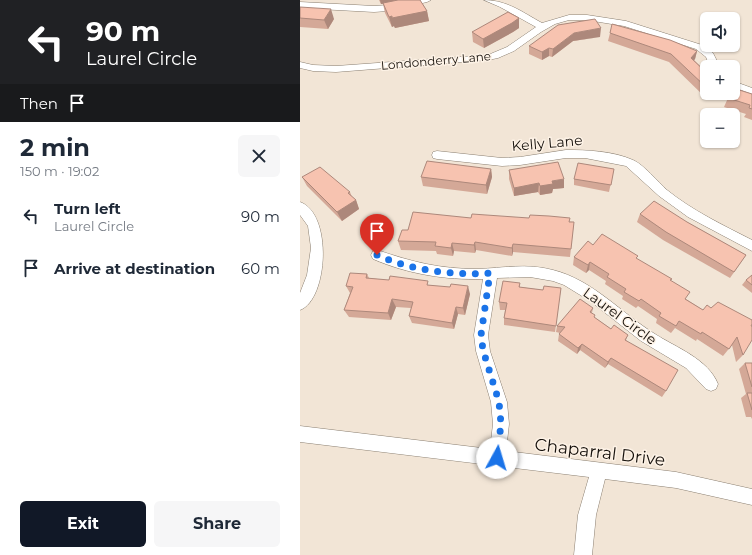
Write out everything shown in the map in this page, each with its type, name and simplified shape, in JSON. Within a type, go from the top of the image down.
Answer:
[{"type":"street","points":[[300,5],[374,9],[427,0]]},
{"type":"street","points":[[488,0],[503,6],[542,27]]},
{"type":"street","name":"Londonderry Lane","points":[[300,65],[313,68],[336,69],[480,59],[504,53],[542,27],[557,21],[571,18],[591,17],[607,19],[698,47],[710,54],[713,60]]},
{"type":"street","points":[[740,87],[752,91]]},
{"type":"street","name":"Kelly Lane","points":[[437,155],[502,162],[520,161],[566,154],[585,154],[616,159],[630,164],[678,205],[692,214],[752,246]]},
{"type":"street","points":[[300,207],[312,222],[317,234],[318,247],[312,284],[307,296],[300,304]]},
{"type":"street","name":"Laurel Circle","points":[[377,255],[407,267],[459,273],[490,273],[519,270],[538,272],[560,277],[577,284],[593,294],[621,318],[647,337],[688,361],[711,384]]},
{"type":"street","points":[[490,273],[481,335],[483,350],[499,402],[501,424],[497,458]]},
{"type":"street","name":"Chaparral Drive","points":[[300,434],[676,480],[752,497]]},
{"type":"street","points":[[583,555],[587,515],[599,470]]},
{"type":"building","points":[[398,0],[420,0],[427,11],[392,18],[392,16],[389,17],[383,3]]},
{"type":"building","points":[[300,7],[331,9],[324,20],[300,18]]},
{"type":"building","points":[[508,12],[519,18],[483,39],[472,32]]},
{"type":"building","points":[[595,19],[601,28],[574,33],[553,49],[549,48],[542,52],[529,46],[558,25]]},
{"type":"building","points":[[612,24],[670,40],[697,51],[691,58],[700,66],[700,81],[671,54],[610,33]]},
{"type":"building","points":[[740,90],[752,94],[752,109],[749,108],[750,105],[734,100],[740,100]]},
{"type":"building","points":[[427,161],[491,169],[486,185],[421,177]]},
{"type":"building","points":[[558,162],[564,179],[552,181],[553,184],[540,186],[539,183],[514,188],[509,170]]},
{"type":"building","points":[[578,163],[614,169],[611,185],[574,179]]},
{"type":"building","points":[[320,167],[350,192],[348,193],[356,200],[337,212],[302,177]]},
{"type":"building","points":[[654,201],[687,222],[746,255],[734,272],[666,232],[640,214]]},
{"type":"building","points":[[413,212],[471,218],[472,214],[529,218],[530,215],[570,218],[569,222],[574,222],[571,249],[513,244],[512,248],[475,242],[474,245],[452,243],[451,248],[435,246],[436,242],[398,241],[402,230],[408,230]]},
{"type":"building","points":[[602,234],[638,256],[636,258],[672,279],[670,280],[690,292],[685,299],[703,310],[707,305],[711,308],[718,302],[752,320],[752,340],[743,355],[737,337],[729,349],[702,332],[701,334],[679,321],[676,326],[659,316],[661,313],[641,299],[639,301],[624,292],[626,289],[607,277],[609,274],[590,262],[588,265],[574,257],[588,241],[593,245]]},
{"type":"building","points":[[350,273],[367,274],[366,278],[389,280],[390,276],[428,281],[427,285],[450,287],[451,284],[468,286],[463,308],[456,307],[452,323],[409,316],[413,302],[392,299],[388,313],[344,310],[353,287],[346,286]]},
{"type":"building","points":[[752,275],[752,285],[746,280]]},
{"type":"building","points":[[503,281],[520,283],[519,287],[543,290],[544,286],[561,288],[556,326],[504,318],[507,303],[499,302]]},
{"type":"building","points":[[580,299],[593,308],[590,312],[595,315],[594,317],[611,329],[614,325],[628,335],[625,340],[678,370],[666,391],[611,358],[608,362],[582,344],[578,348],[559,334],[565,327],[557,326]]},
{"type":"building","points":[[745,363],[752,363],[752,387]]},
{"type":"building","points":[[747,393],[752,393],[752,410]]},
{"type":"route","points":[[377,255],[407,267],[459,273],[490,273],[481,335],[483,350],[499,402],[501,424],[497,458]]}]
